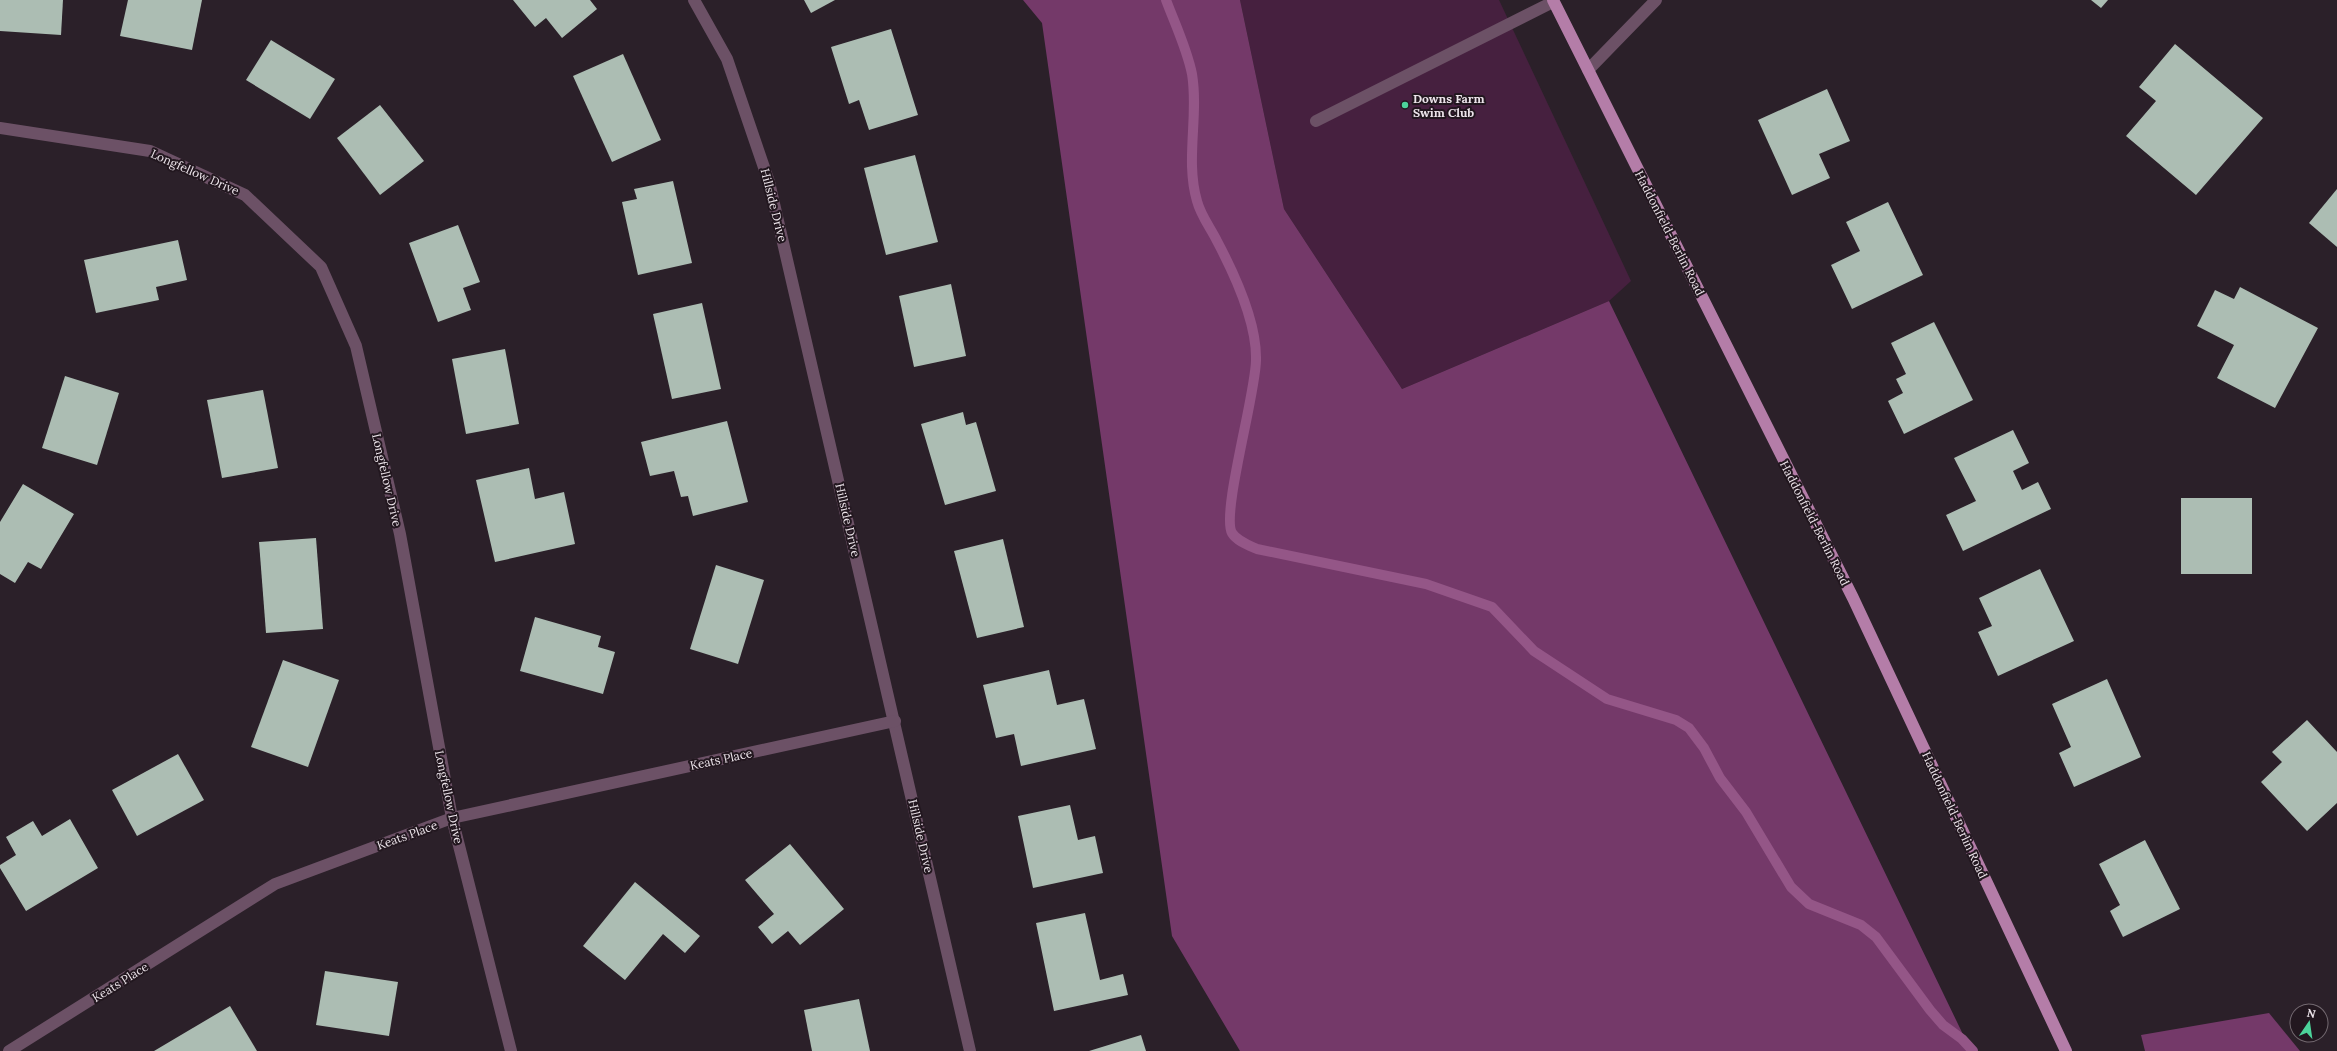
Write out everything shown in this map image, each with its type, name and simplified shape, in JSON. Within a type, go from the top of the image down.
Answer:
[{"type":"main road","name":"Haddonfield-Berlin Road","points":[[1553,1],[1849,591],[2066,1051]]},
{"type":"street","name":"Hillside Drive","points":[[694,0],[727,59],[769,182],[895,721],[970,1051]]},
{"type":"street","points":[[1588,70],[1656,0]]},
{"type":"street","points":[[1316,121],[1553,1]]},
{"type":"street","name":"Longfellow Drive","points":[[0,128],[150,151],[246,195],[321,267],[356,346],[400,534],[452,818],[512,1051]]},
{"type":"street","name":"Keats Place","points":[[9,1051],[275,884],[452,818],[895,721]]},
{"type":"shaded area","points":[[1023,0],[1240,0],[1284,209],[1402,389],[1609,301],[1971,1051],[1240,1051],[1172,936],[1042,23]]},
{"type":"shaded area","name":"Downs Farm Swim Club","points":[[1240,0],[1499,0],[1631,281],[1609,301],[1402,389],[1284,209]]},
{"type":"shaded area","points":[[2269,1013],[2289,1038],[2289,1043],[2293,1043],[2300,1051],[2145,1051],[2141,1035]]},
{"type":"building","points":[[0,0],[63,0],[61,35],[0,31]]},
{"type":"building","points":[[128,0],[202,0],[192,50],[120,36]]},
{"type":"building","points":[[513,0],[590,0],[597,9],[562,38],[546,18],[535,27]]},
{"type":"building","points":[[804,0],[835,0],[811,13]]},
{"type":"building","points":[[2091,0],[2108,0],[2101,8]]},
{"type":"building","points":[[891,29],[918,115],[869,130],[859,100],[849,104],[831,47]]},
{"type":"building","points":[[271,40],[335,79],[310,119],[246,80]]},
{"type":"building","points":[[2175,44],[2263,118],[2196,195],[2126,136],[2156,101],[2139,87]]},
{"type":"building","points":[[623,54],[661,140],[612,162],[573,76]]},
{"type":"building","points":[[1827,89],[1850,141],[1819,154],[1830,178],[1792,195],[1758,120]]},
{"type":"building","points":[[380,105],[424,161],[380,195],[337,138]]},
{"type":"building","points":[[915,155],[938,242],[886,255],[864,168]]},
{"type":"building","points":[[673,181],[692,263],[638,275],[622,202],[637,199],[634,189]]},
{"type":"building","points":[[2337,189],[2337,247],[2309,223]]},
{"type":"building","points":[[1888,202],[1923,275],[1852,309],[1831,265],[1860,251],[1846,222]]},
{"type":"building","points":[[458,225],[480,282],[463,288],[471,310],[438,322],[409,243]]},
{"type":"building","points":[[178,240],[187,280],[156,287],[159,300],[96,313],[84,260]]},
{"type":"building","points":[[951,284],[966,356],[914,367],[899,296]]},
{"type":"building","points":[[2240,287],[2318,328],[2275,408],[2217,378],[2234,345],[2197,326],[2215,290],[2234,299]]},
{"type":"building","points":[[702,303],[721,389],[672,399],[653,314]]},
{"type":"building","points":[[1934,322],[1973,400],[1904,434],[1888,401],[1903,393],[1896,379],[1906,374],[1891,343]]},
{"type":"building","points":[[505,349],[519,424],[466,434],[452,359]]},
{"type":"building","points":[[65,376],[119,393],[97,465],[42,448]]},
{"type":"building","points":[[263,390],[278,468],[222,478],[207,400]]},
{"type":"building","points":[[963,412],[966,425],[976,422],[996,491],[945,505],[921,424]]},
{"type":"building","points":[[727,421],[748,502],[693,516],[688,496],[681,497],[674,471],[650,476],[641,442]]},
{"type":"building","points":[[2013,430],[2029,463],[2013,471],[2022,490],[2038,482],[2051,509],[1963,551],[1946,515],[1976,501],[1954,458]]},
{"type":"building","points":[[529,468],[535,499],[564,492],[575,544],[495,562],[476,480]]},
{"type":"building","points":[[23,484],[74,514],[41,569],[28,562],[15,583],[0,574],[0,522]]},
{"type":"building","points":[[2181,498],[2252,498],[2252,574],[2181,574]]},
{"type":"building","points":[[316,538],[323,629],[266,633],[259,542]]},
{"type":"building","points":[[1003,539],[1024,627],[977,638],[954,551]]},
{"type":"building","points":[[716,565],[764,580],[738,664],[690,649]]},
{"type":"building","points":[[2040,569],[2074,641],[1998,676],[1978,632],[1992,626],[1979,598]]},
{"type":"building","points":[[535,617],[601,636],[598,647],[615,652],[603,694],[520,671]]},
{"type":"building","points":[[283,660],[339,680],[308,767],[251,747]]},
{"type":"building","points":[[1049,670],[1057,705],[1084,699],[1096,749],[1021,766],[1014,734],[996,738],[983,685]]},
{"type":"building","points":[[2107,679],[2141,757],[2074,787],[2059,753],[2071,747],[2052,704]]},
{"type":"building","points":[[2307,720],[2337,752],[2337,803],[2307,831],[2261,782],[2282,762],[2272,752]]},
{"type":"building","points":[[178,754],[204,800],[137,836],[112,790]]},
{"type":"building","points":[[1070,805],[1078,840],[1095,836],[1103,873],[1033,888],[1018,816]]},
{"type":"building","points":[[70,819],[98,868],[26,911],[0,868],[0,865],[16,855],[6,837],[33,821],[42,836]]},
{"type":"building","points":[[2145,840],[2180,909],[2123,937],[2110,911],[2120,905],[2099,864]]},
{"type":"building","points":[[790,844],[844,909],[800,945],[788,931],[772,944],[758,927],[774,914],[745,880]]},
{"type":"building","points":[[635,882],[700,936],[685,953],[663,934],[625,980],[583,946]]},
{"type":"building","points":[[1085,913],[1100,980],[1123,974],[1128,995],[1054,1011],[1036,923]]},
{"type":"building","points":[[325,971],[398,982],[389,1036],[316,1025]]},
{"type":"building","points":[[859,999],[870,1051],[812,1051],[804,1010]]},
{"type":"building","points":[[230,1006],[257,1051],[154,1051]]},
{"type":"building","points":[[1141,1035],[1146,1051],[1089,1051]]},
{"type":"waterway","points":[[1166,0],[1184,46],[1192,74],[1194,90],[1192,170],[1197,201],[1203,217],[1224,254],[1238,284],[1249,315],[1255,345],[1255,376],[1231,503],[1230,521],[1234,536],[1257,549],[1426,584],[1492,607],[1534,651],[1607,699],[1676,720],[1689,728],[1704,748],[1720,778],[1746,812],[1791,887],[1809,904],[1861,925],[1876,937],[1930,1010],[1943,1025],[1962,1039],[1973,1051]]},
{"type":"place","name":"Downs Farm Swim Club","points":[[1405,105]]}]
